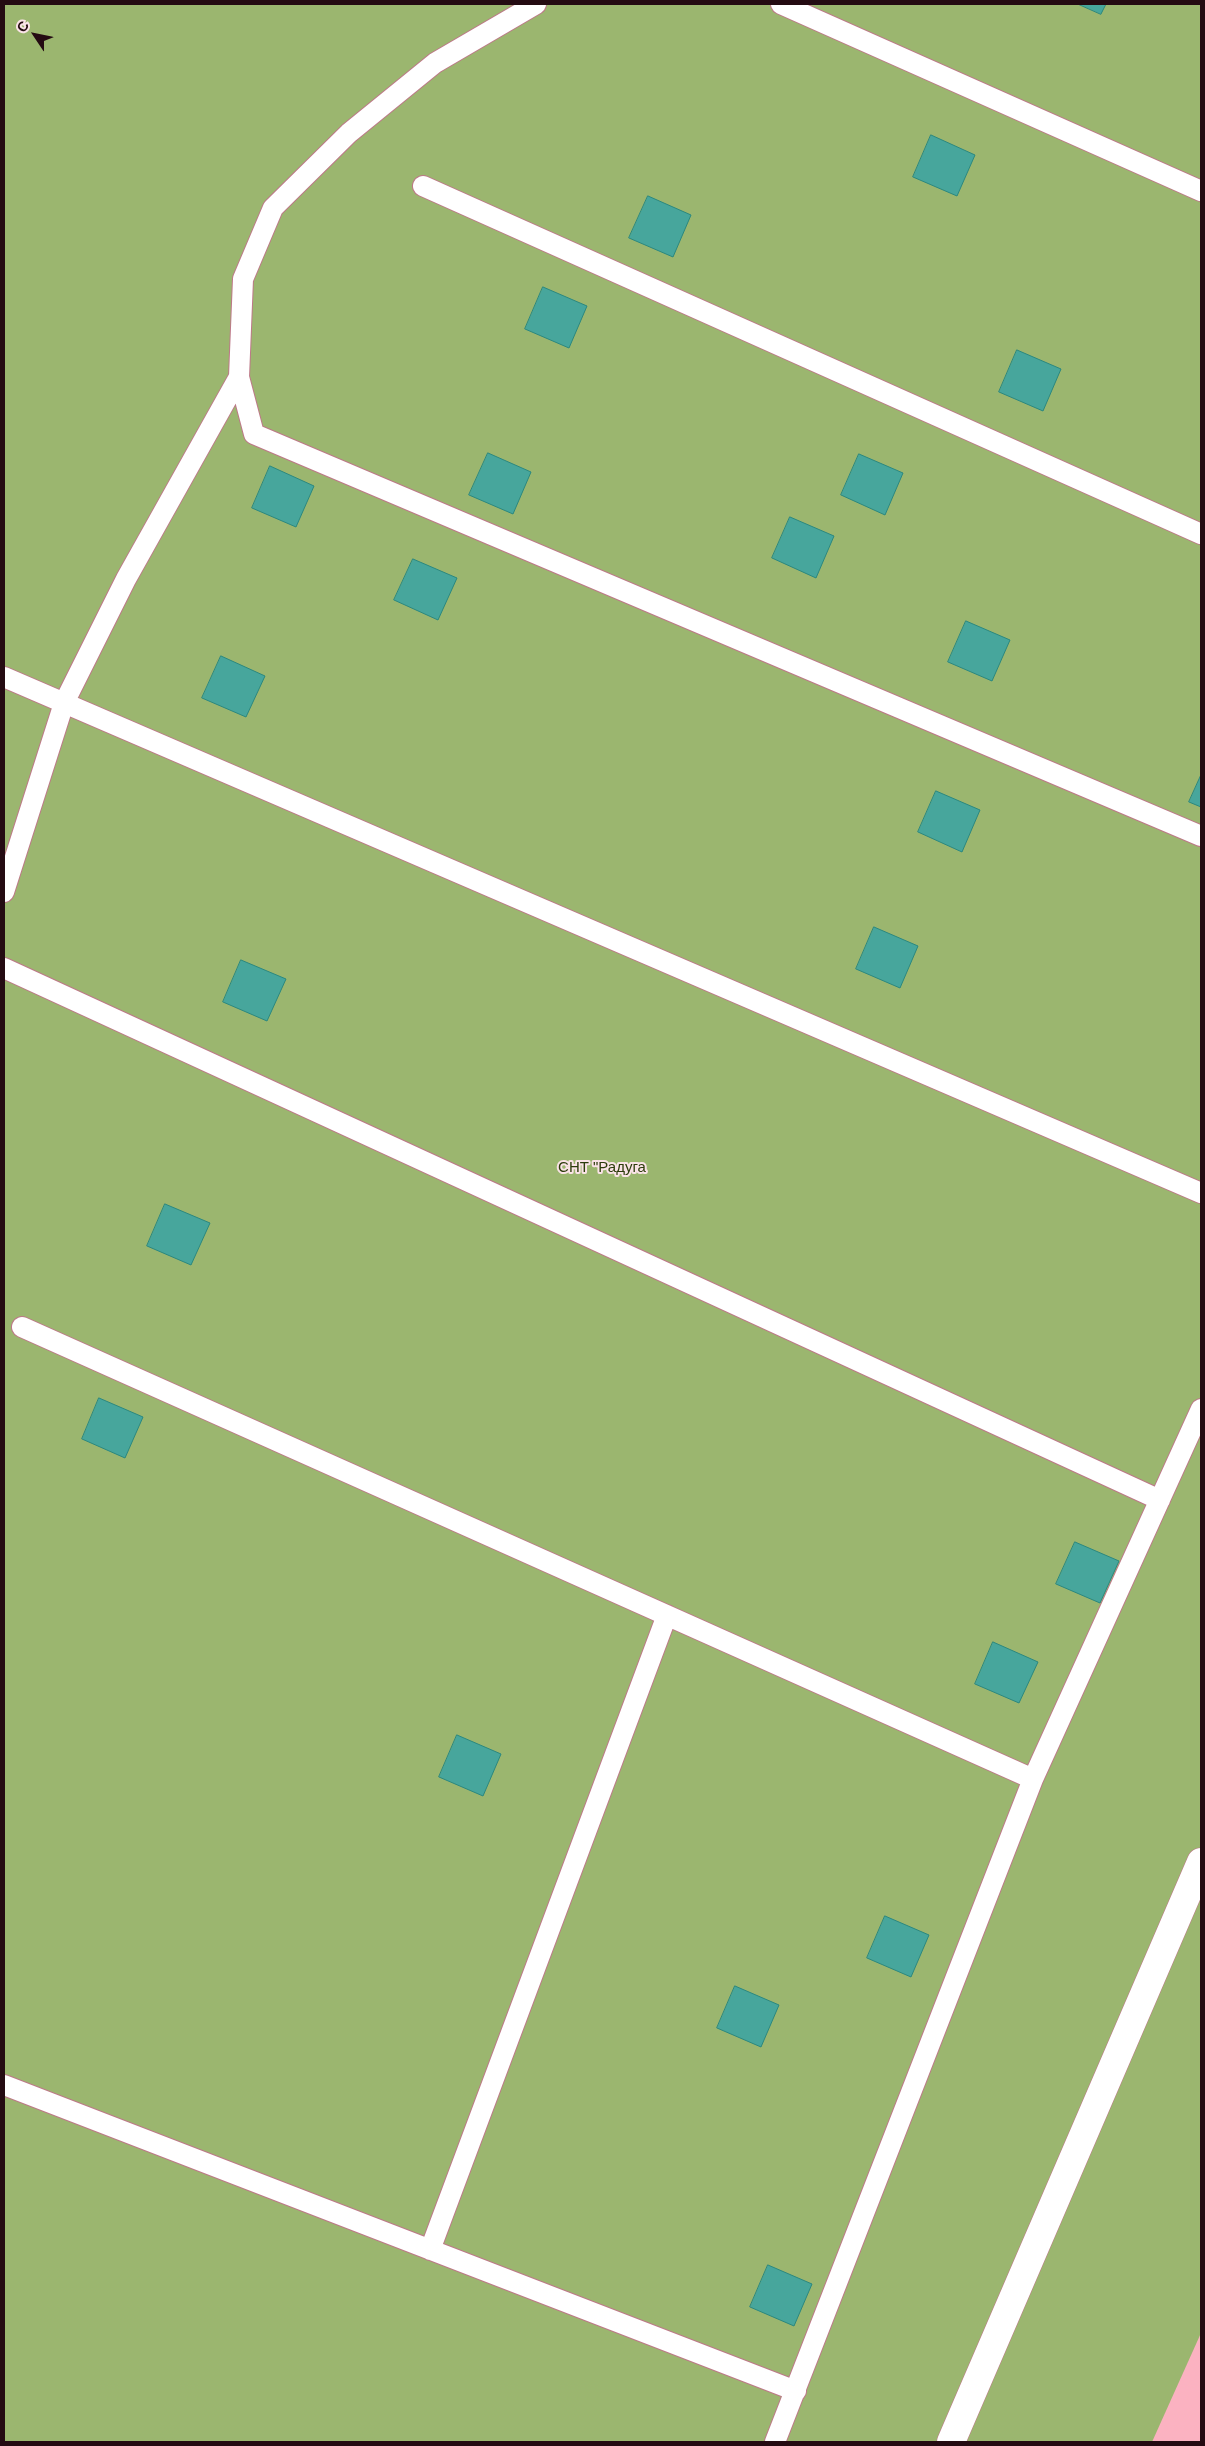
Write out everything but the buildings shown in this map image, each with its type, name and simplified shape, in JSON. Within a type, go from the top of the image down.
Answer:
[{"type":"street","points":[[951,2442],[1201,1862]]},
{"type":"lane","points":[[536,4],[435,63],[349,133],[273,208],[242,279],[239,377],[254,434],[1201,836]]},
{"type":"lane","points":[[781,4],[1201,191]]},
{"type":"lane","points":[[423,186],[1201,534]]},
{"type":"lane","points":[[4,892],[64,703],[126,579],[239,377]]},
{"type":"lane","points":[[4,678],[1201,1193]]},
{"type":"lane","points":[[4,968],[1160,1500]]},
{"type":"lane","points":[[22,1326],[1033,1779]]},
{"type":"lane","points":[[775,2442],[1033,1779],[1201,1409]]},
{"type":"lane","points":[[430,2250],[667,1615]]},
{"type":"lane","points":[[4,2085],[796,2391]]},
{"type":"green space","name":"СНТ \"Радуга","points":[[4,4],[1201,4],[1201,2333],[1152,2442],[4,2442]]}]
